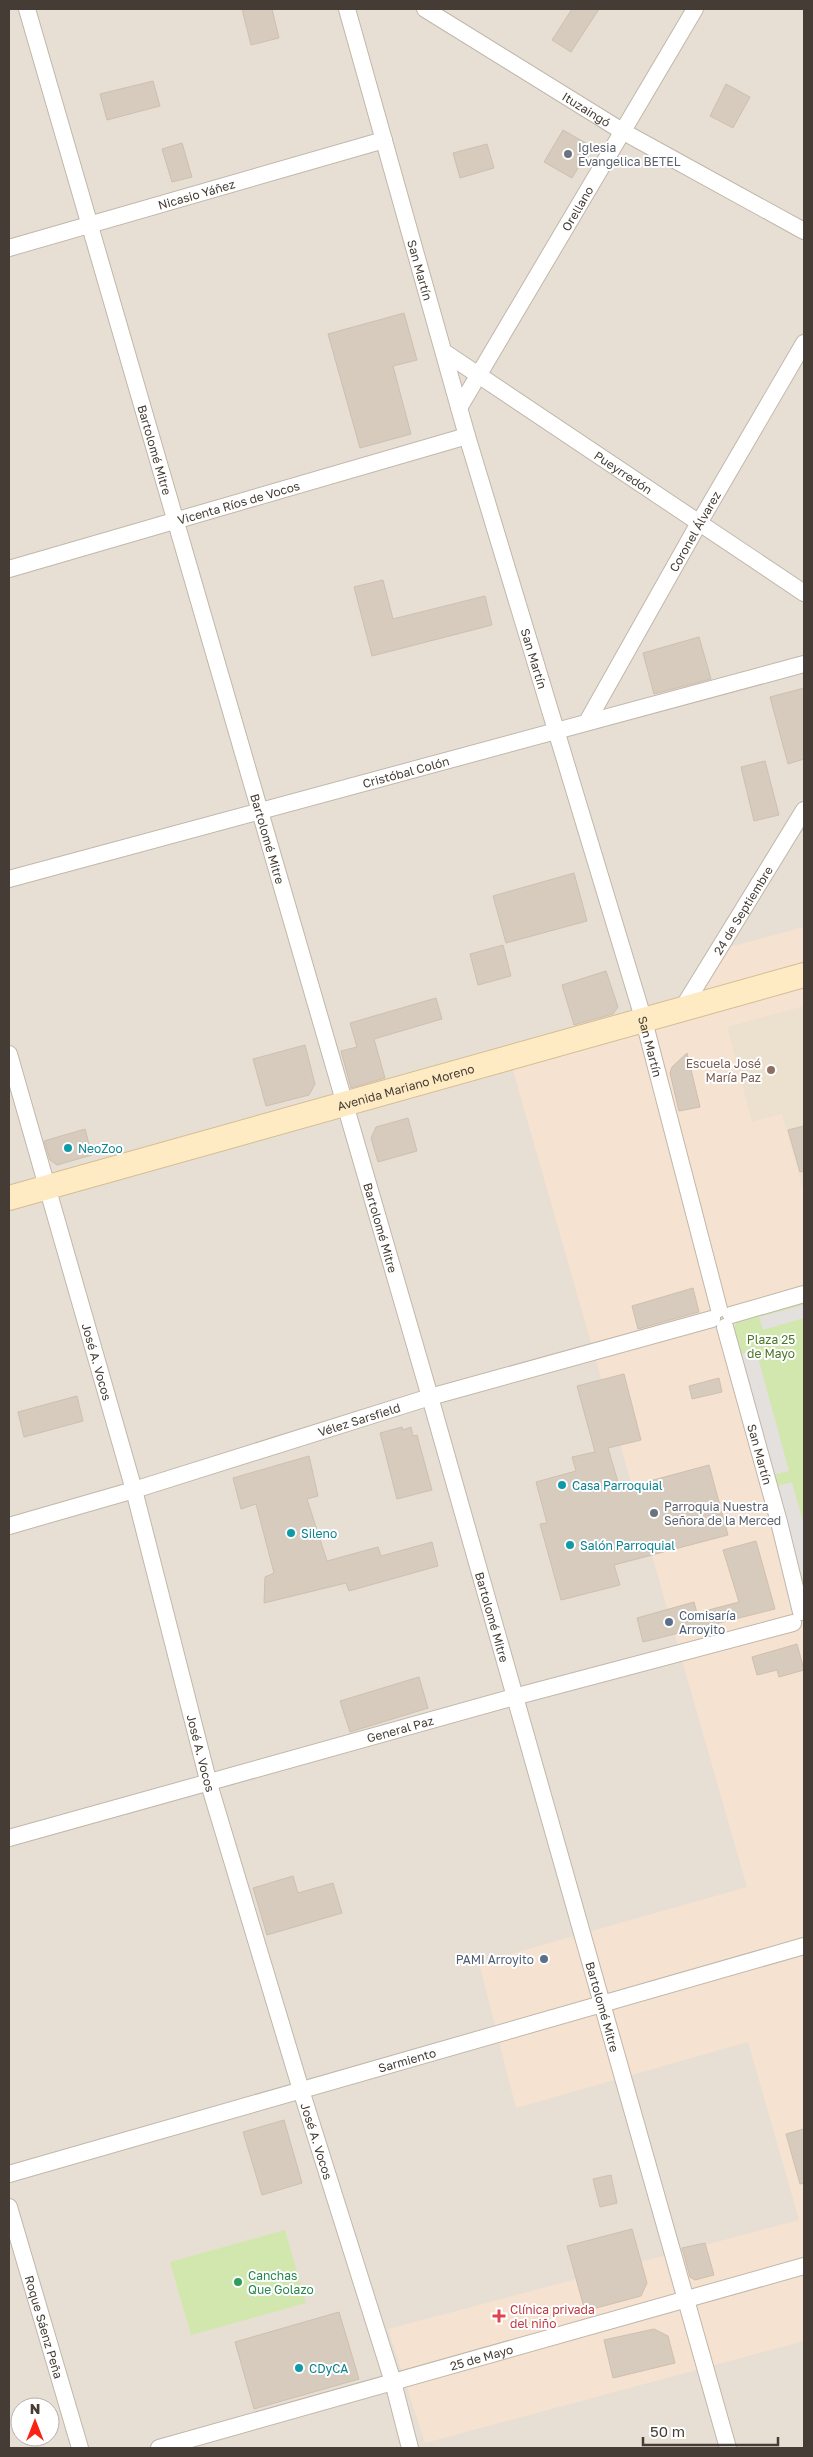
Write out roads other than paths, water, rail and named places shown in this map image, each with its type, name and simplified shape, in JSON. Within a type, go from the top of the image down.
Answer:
[{"type":"main road","name":"Avenida Mariano Moreno","points":[[9,1198],[345,1106],[804,975]]},
{"type":"street","name":"Bartolomé Mitre","points":[[27,9],[430,1397],[514,1697],[688,2299],[728,2448]]},
{"type":"street","name":"San Martín","points":[[347,9],[467,436],[644,1021],[722,1318],[779,1522],[801,1620]]},
{"type":"street","name":"Ituzaingó","points":[[425,9],[622,132],[804,231]]},
{"type":"street","name":"Orellano","points":[[459,408],[695,9]]},
{"type":"street","name":"Nicasio Yáñez","points":[[9,248],[384,140]]},
{"type":"street","name":"Coronel Álvarez","points":[[587,722],[699,523],[804,343]]},
{"type":"street","name":"Pueyrredón","points":[[444,352],[804,593]]},
{"type":"street","name":"Vicenta Ríos de Vocos","points":[[9,569],[175,519],[467,436]]},
{"type":"street","name":"Cristóbal Colón","points":[[9,879],[804,664]]},
{"type":"street","name":"24 de Septiembre","points":[[682,1009],[804,810]]},
{"type":"street","name":"José A. Vocos","points":[[9,1054],[49,1188],[134,1490],[209,1784],[301,2090],[393,2382],[410,2448]]},
{"type":"street","name":"Vélez Sarsfield","points":[[9,1526],[134,1490],[430,1397],[804,1294]]},
{"type":"street","name":"General Paz","points":[[9,1838],[209,1784],[514,1697],[801,1620]]},
{"type":"street","name":"Sarmiento","points":[[9,2174],[804,1946]]},
{"type":"street","name":"Roque Sáenz Peña","points":[[9,2207],[80,2448]]},
{"type":"street","name":"25 de Mayo","points":[[159,2448],[804,2266]]},
{"type":"place","name":"Iglesia Evangelica BETEL","points":[[568,154]]},
{"type":"place","name":"Escuela José María Paz","points":[[771,1070]]},
{"type":"place","name":"NeoZoo","points":[[68,1148]]},
{"type":"place","name":"Casa Parroquial","points":[[562,1485]]},
{"type":"place","name":"Parroquia Nuestra Señora de la Merced","points":[[654,1513]]},
{"type":"place","name":"Sileno","points":[[291,1533]]},
{"type":"place","name":"Salón Parroquial","points":[[570,1545]]},
{"type":"place","name":"Comisaría Arroyito","points":[[669,1622]]},
{"type":"place","name":"PAMI Arroyito","points":[[544,1959]]},
{"type":"place","name":"Canchas Que Golazo","points":[[238,2282]]},
{"type":"place","name":"Clínica privada del niño","points":[[499,2316]]},
{"type":"place","name":"CDyCA","points":[[299,2368]]},
{"type":"park label","name":"Plaza 25 de Mayo","points":[[771,1346]]}]
